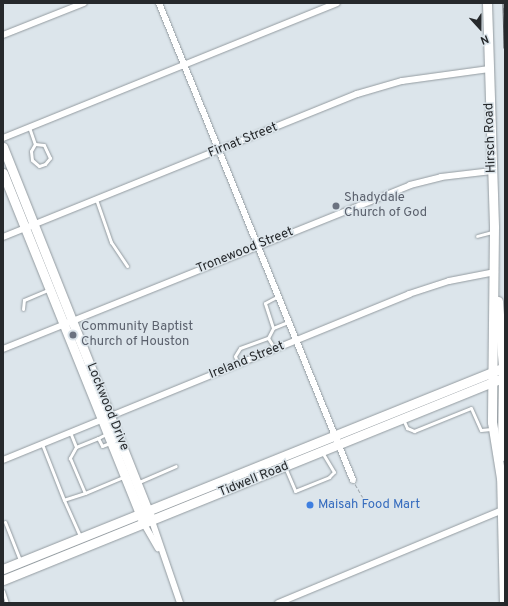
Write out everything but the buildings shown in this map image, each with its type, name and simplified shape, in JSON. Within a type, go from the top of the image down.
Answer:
[{"type":"main road","name":"Hirsch Road","points":[[487,3],[495,272],[492,372],[493,428],[501,478]]},
{"type":"main road","name":"Lockwood Drive","points":[[3,147],[50,289],[101,420],[102,436],[110,443],[139,515],[148,522]]},
{"type":"main road","name":"Lockwood Drive","points":[[3,174],[30,226],[73,320],[112,416],[148,511],[148,522]]},
{"type":"main road","name":"Hirsch Road","points":[[495,272],[504,367],[501,478],[504,603]]},
{"type":"main road","name":"Tidwell Road","points":[[3,569],[504,367]]},
{"type":"main road","name":"Tidwell Road","points":[[3,580],[504,378]]},
{"type":"main road","points":[[399,410],[403,419]]},
{"type":"main road","points":[[239,475],[242,484]]},
{"type":"main road","points":[[42,552],[46,563]]},
{"type":"street","points":[[3,35],[84,3]]},
{"type":"street","points":[[159,3],[353,480]]},
{"type":"street","points":[[3,138],[336,3]]},
{"type":"street","name":"Firnat Street","points":[[3,237],[364,92],[431,75],[489,69]]},
{"type":"street","name":"Tronewood Street","points":[[3,349],[410,185],[441,177],[492,171]]},
{"type":"street","name":"Ireland Street","points":[[3,460],[416,292],[449,281],[495,272]]},
{"type":"street","points":[[278,603],[502,510]]},
{"type":"street","name":"Lockwood Drive","points":[[148,522],[180,603]]},
{"type":"lane","points":[[29,127],[35,144],[31,152],[32,160],[39,166],[45,164],[50,158],[44,145],[35,144]]},
{"type":"lane","points":[[96,199],[111,242],[127,266]]},
{"type":"lane","points":[[476,236],[494,232]]},
{"type":"lane","points":[[23,310],[24,300],[50,289]]},
{"type":"lane","points":[[273,328],[265,303],[278,296]]},
{"type":"lane","points":[[238,365],[236,351],[268,338],[273,328],[288,322]]},
{"type":"lane","points":[[268,338],[275,349]]},
{"type":"lane","points":[[403,419],[409,430],[414,431],[471,408],[481,430],[493,428]]},
{"type":"lane","points":[[70,432],[76,447]]},
{"type":"lane","points":[[84,492],[70,458],[76,447],[102,436]]},
{"type":"lane","points":[[42,444],[80,538]]},
{"type":"lane","points":[[285,467],[295,491],[329,477],[334,472],[322,452]]},
{"type":"lane","points":[[137,483],[176,466]]},
{"type":"lane","points":[[64,500],[123,477]]},
{"type":"lane","points":[[5,522],[20,562]]},
{"type":"lane","points":[[3,590],[7,603]]},
{"type":"path","points":[[353,480],[363,498]]},
{"type":"railway","points":[[504,3],[505,48]]},
{"type":"place","name":"Shadydale Church of God","points":[[336,206]]},
{"type":"place","name":"Community Baptist Church of Houston","points":[[73,335]]},
{"type":"place","name":"Maisah Food Mart","points":[[310,505]]}]
